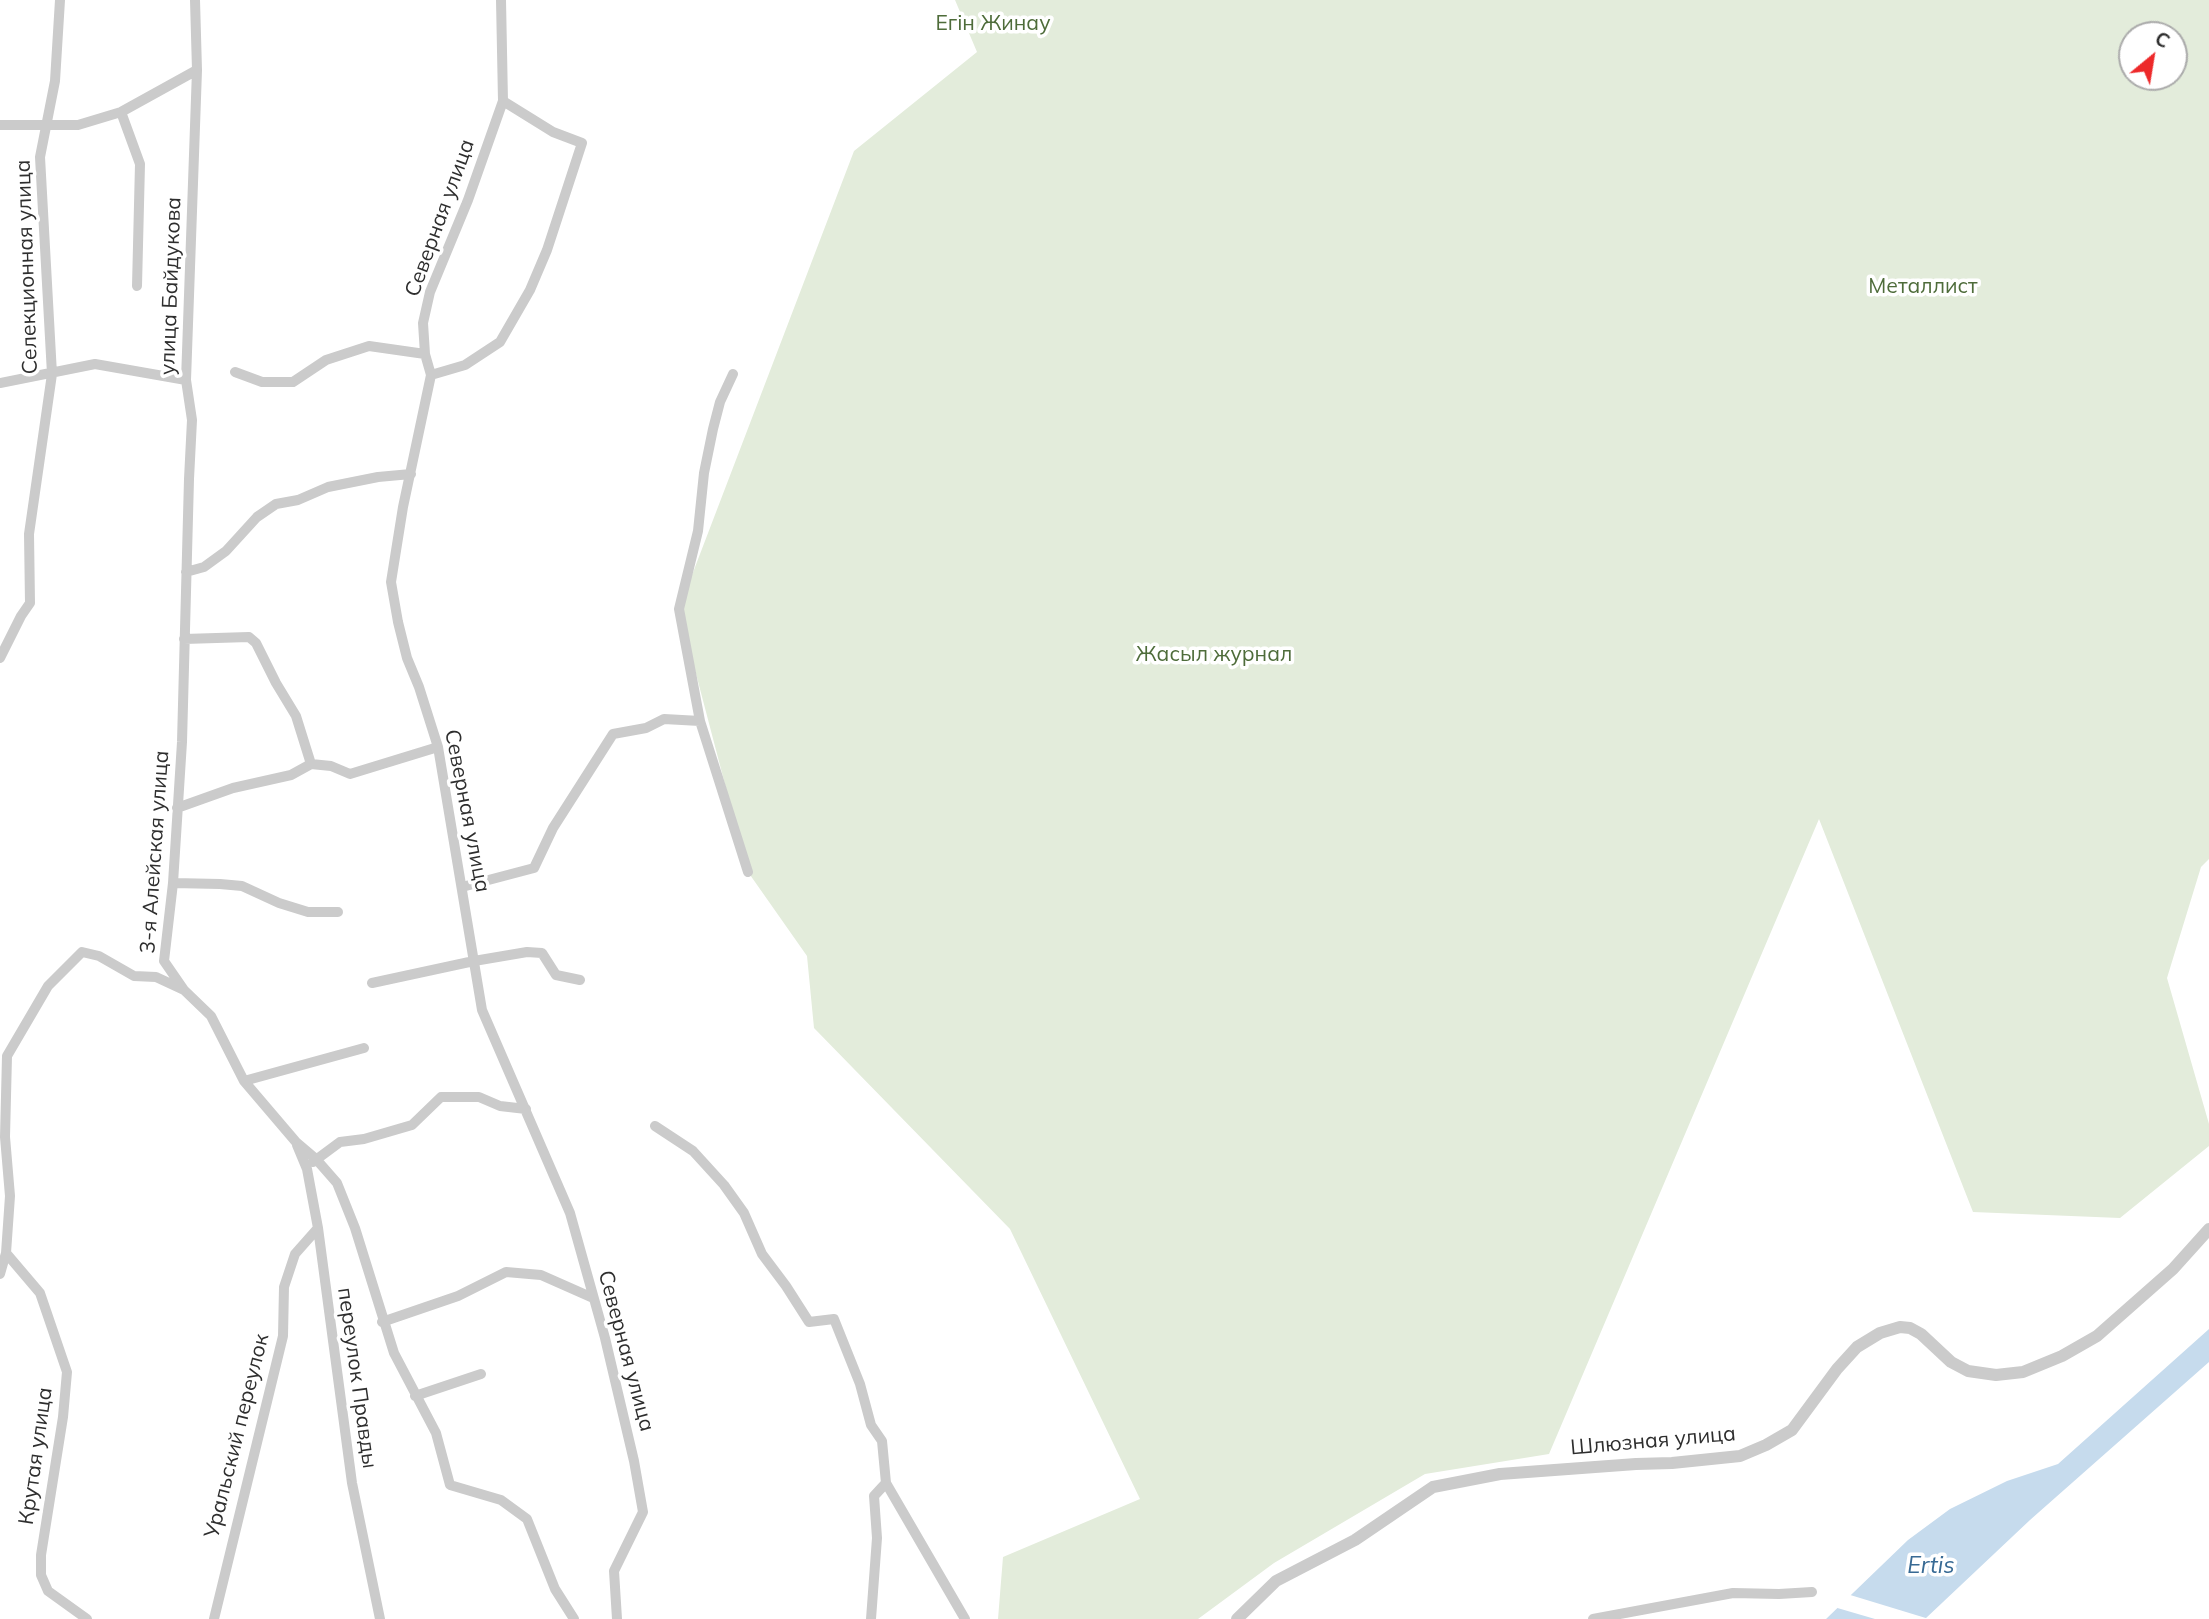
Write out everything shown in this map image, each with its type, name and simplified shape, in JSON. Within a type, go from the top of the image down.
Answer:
[{"type":"street","name":"Селекционная улица","points":[[0,658],[21,615],[30,603],[29,534],[52,374],[40,157],[55,81],[60,0]]},
{"type":"street","name":"улица Байдукова","points":[[184,639],[192,420],[186,380],[197,70],[195,0]]},
{"type":"street","name":"Северная улица","points":[[501,0],[503,101],[468,200],[430,292],[423,323],[425,354],[431,376],[402,507],[391,582],[407,658],[438,747],[482,1010],[570,1213],[635,1461],[643,1512],[614,1571],[617,1619]]},
{"type":"street","points":[[0,125],[78,125],[121,112],[197,70]]},
{"type":"street","points":[[431,376],[465,365],[500,342],[530,290],[547,250],[582,143],[553,132],[503,101]]},
{"type":"street","points":[[121,112],[140,164],[137,286]]},
{"type":"street","points":[[235,372],[262,382],[293,382],[326,360],[369,346],[425,354]]},
{"type":"street","points":[[0,383],[95,364],[186,380]]},
{"type":"street","points":[[733,374],[720,402],[713,429],[704,473],[698,531],[679,609],[700,721],[748,872]]},
{"type":"street","points":[[186,572],[204,567],[226,551],[257,517],[276,504],[298,500],[328,487],[378,477],[411,474]]},
{"type":"street","points":[[184,639],[249,637],[256,643],[296,716],[311,764]]},
{"type":"street","name":"3-я Алейская улица","points":[[184,639],[182,742],[173,883],[164,961],[184,990]]},
{"type":"street","points":[[462,887],[534,868],[552,828],[613,734],[646,728],[664,719],[700,721]]},
{"type":"street","points":[[177,808],[233,788],[291,775],[311,764],[331,766],[350,774],[438,747]]},
{"type":"street","points":[[173,883],[242,887],[308,912],[338,912]]},
{"type":"street","name":"3-я Алейская улица","points":[[4,1055],[48,986],[82,952],[99,956],[134,976],[156,977],[184,990]]},
{"type":"street","points":[[372,983],[527,952],[542,953],[556,975],[580,980]]},
{"type":"street","points":[[184,990],[211,1016],[244,1081],[296,1142],[316,1159],[337,1183],[355,1228],[382,1322],[394,1353],[436,1433],[450,1485],[500,1500],[527,1519],[555,1588],[574,1619]]},
{"type":"street","points":[[244,1081],[364,1048]]},
{"type":"street","points":[[0,1275],[6,1253],[10,1196],[2,1135],[4,1055]]},
{"type":"street","points":[[307,1169],[340,1142],[363,1139],[412,1125],[441,1097],[480,1097],[500,1106],[526,1109]]},
{"type":"street","points":[[655,1126],[693,1151],[724,1185],[744,1213],[762,1254],[809,1322],[834,1319],[860,1384],[871,1425],[882,1441],[886,1483],[965,1619]]},
{"type":"street","name":"переулок Правды","points":[[296,1142],[307,1169],[318,1228],[352,1483],[380,1619]]},
{"type":"street","name":"Уральский переулок","points":[[214,1619],[283,1336],[284,1287],[295,1254],[318,1228]]},
{"type":"street","name":"Шлюзная улица","points":[[1237,1619],[1276,1581],[1355,1540],[1433,1487],[1500,1474],[1740,1456],[1766,1446],[1792,1430],[1837,1369],[1857,1347],[1900,1327],[1910,1328],[1921,1334],[1951,1362],[1968,1371],[1996,1375],[2023,1372],[2062,1356],[2097,1336],[2173,1269],[2209,1229]]},
{"type":"street","name":"Крутая улица","points":[[6,1253],[40,1293],[67,1372],[63,1417],[41,1555],[41,1575],[48,1591],[87,1619]]},
{"type":"street","points":[[382,1322],[458,1296],[506,1272],[541,1275],[593,1298]]},
{"type":"street","points":[[415,1396],[481,1374]]},
{"type":"street","points":[[871,1619],[877,1538],[874,1496],[886,1483]]},
{"type":"street","points":[[1593,1619],[1733,1593],[1812,1592]]},
{"type":"green space","name":"Жасыл журнал","points":[[955,0],[2209,0],[2209,859],[2201,867],[2167,978],[2209,1124],[2209,1146],[2120,1218],[1973,1212],[1819,819],[1549,1454],[1425,1474],[1274,1563],[1198,1619],[998,1619],[1003,1557],[1140,1499],[1010,1229],[814,1028],[807,956],[748,872],[679,609],[854,151],[977,52]]},
{"type":"water","name":"Ertis","points":[[2209,1329],[2209,1362],[2030,1520],[1925,1619],[1826,1619],[1908,1540],[1950,1509],[2007,1481],[2058,1464]]},
{"type":"pier","points":[[1847,1594],[1929,1619],[1875,1619],[1834,1607]]},
{"type":"park label","name":"Егін Жинау","points":[[993,24]]},
{"type":"park label","name":"Металлист","points":[[1923,287]]}]
